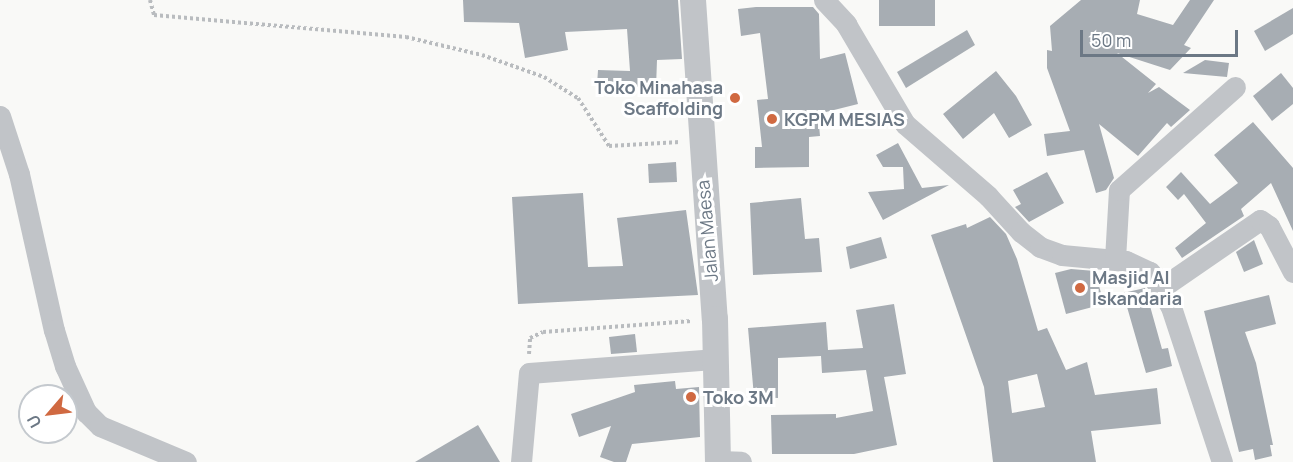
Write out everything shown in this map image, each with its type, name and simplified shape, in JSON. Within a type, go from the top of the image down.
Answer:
[{"type":"street","name":"Jalan Maesa","points":[[693,0],[700,141],[715,319],[718,462]]},
{"type":"street","points":[[836,2],[905,124],[988,196],[1021,232],[1040,247],[1062,255],[1115,259],[1150,273],[1161,288],[1178,326],[1222,462]]},
{"type":"street","points":[[1115,259],[1118,196],[1122,186],[1235,87]]},
{"type":"street","points":[[0,116],[19,174],[54,330],[65,366],[86,412],[100,426],[186,462]]},
{"type":"street","points":[[1161,288],[1254,220],[1269,226],[1291,262]]},
{"type":"street","points":[[520,462],[529,373],[716,359]]},
{"type":"street","points":[[718,462],[741,462]]},
{"type":"path","points":[[150,0],[154,15],[406,37],[482,55],[544,77],[578,98],[609,146],[700,141]]},
{"type":"path","points":[[529,373],[530,338],[533,334],[715,319]]},
{"type":"building","points":[[463,0],[678,0],[682,59],[657,60],[656,88],[597,85],[598,70],[630,71],[627,29],[565,32],[568,50],[525,58],[519,23],[464,22]]},
{"type":"building","points":[[879,0],[935,0],[935,26],[879,26]]},
{"type":"building","points":[[1081,0],[1140,0],[1137,14],[1173,25],[1190,0],[1214,0],[1184,45],[1191,48],[1170,70],[1117,53],[1156,84],[1148,93],[1159,87],[1190,110],[1171,127],[1167,123],[1138,156],[1099,124],[1114,178],[1106,190],[1096,193],[1084,150],[1047,156],[1044,134],[1070,131],[1047,68],[1047,50],[1052,51],[1050,26]]},
{"type":"building","points":[[813,7],[819,14],[820,59],[845,53],[858,104],[818,114],[820,136],[809,137],[809,167],[755,168],[755,147],[762,147],[757,100],[768,99],[760,33],[741,36],[738,9]]},
{"type":"building","points":[[1293,8],[1293,34],[1265,51],[1254,31]]},
{"type":"building","points":[[967,30],[975,45],[906,88],[897,72]]},
{"type":"building","points":[[1205,60],[1229,63],[1227,77],[1183,73]]},
{"type":"building","points":[[996,71],[1016,96],[1032,125],[1009,138],[994,113],[963,139],[943,114]]},
{"type":"building","points":[[1281,73],[1293,88],[1293,104],[1272,121],[1253,96]]},
{"type":"building","points":[[1253,122],[1293,168],[1293,231],[1271,183],[1241,209],[1244,216],[1182,258],[1175,248],[1206,223],[1184,194],[1178,200],[1166,187],[1181,172],[1210,204],[1238,183],[1214,155]]},
{"type":"building","points":[[898,143],[922,188],[949,185],[883,220],[868,192],[904,189],[903,167],[883,167],[876,155]]},
{"type":"building","points":[[676,162],[677,182],[649,183],[648,164]]},
{"type":"building","points":[[1047,172],[1064,203],[1029,222],[1015,207],[1021,204],[1013,190]]},
{"type":"building","points":[[583,193],[588,267],[623,266],[617,218],[686,210],[698,295],[518,304],[512,197]]},
{"type":"building","points":[[801,198],[805,239],[819,238],[822,272],[753,275],[750,203]]},
{"type":"building","points":[[990,217],[1006,234],[1017,259],[1038,331],[1047,328],[1066,370],[1087,362],[1095,395],[1157,388],[1161,424],[1091,431],[1096,462],[993,462],[984,387],[931,235],[966,224],[967,228]],"holes":[[[1037,374],[1045,407],[1012,413],[1008,381]]]},
{"type":"building","points":[[881,237],[887,258],[850,269],[846,247]]},
{"type":"building","points":[[1254,240],[1263,264],[1244,272],[1236,252]]},
{"type":"building","name":"Masjid Al Iskandaria","points":[[1071,269],[1095,271],[1104,304],[1066,314],[1055,273]]},
{"type":"building","points":[[1145,288],[1162,349],[1168,348],[1172,366],[1146,373],[1123,293]]},
{"type":"building","points":[[1269,295],[1276,324],[1245,332],[1256,363],[1273,445],[1270,445],[1272,456],[1255,460],[1253,449],[1239,452],[1204,311]]},
{"type":"building","points":[[894,304],[906,374],[884,377],[897,445],[854,454],[772,454],[771,415],[836,414],[836,418],[873,411],[866,370],[822,373],[821,356],[778,358],[778,398],[754,397],[748,328],[826,322],[828,350],[863,348],[856,310]]},
{"type":"building","points":[[635,334],[637,352],[611,354],[609,337]]},
{"type":"building","points":[[675,381],[676,389],[699,387],[700,437],[632,444],[626,462],[614,462],[600,457],[611,426],[579,437],[571,414],[635,392],[634,385]]},
{"type":"building","points":[[478,425],[500,462],[415,462]]},
{"type":"place","name":"Toko Minahasa Scaffolding","points":[[735,98]]},
{"type":"place","name":"KGPM MESIAS","points":[[772,119]]},
{"type":"place","name":"Masjid Al Iskandaria","points":[[1080,288]]},
{"type":"place","name":"Toko 3M","points":[[691,397]]}]
